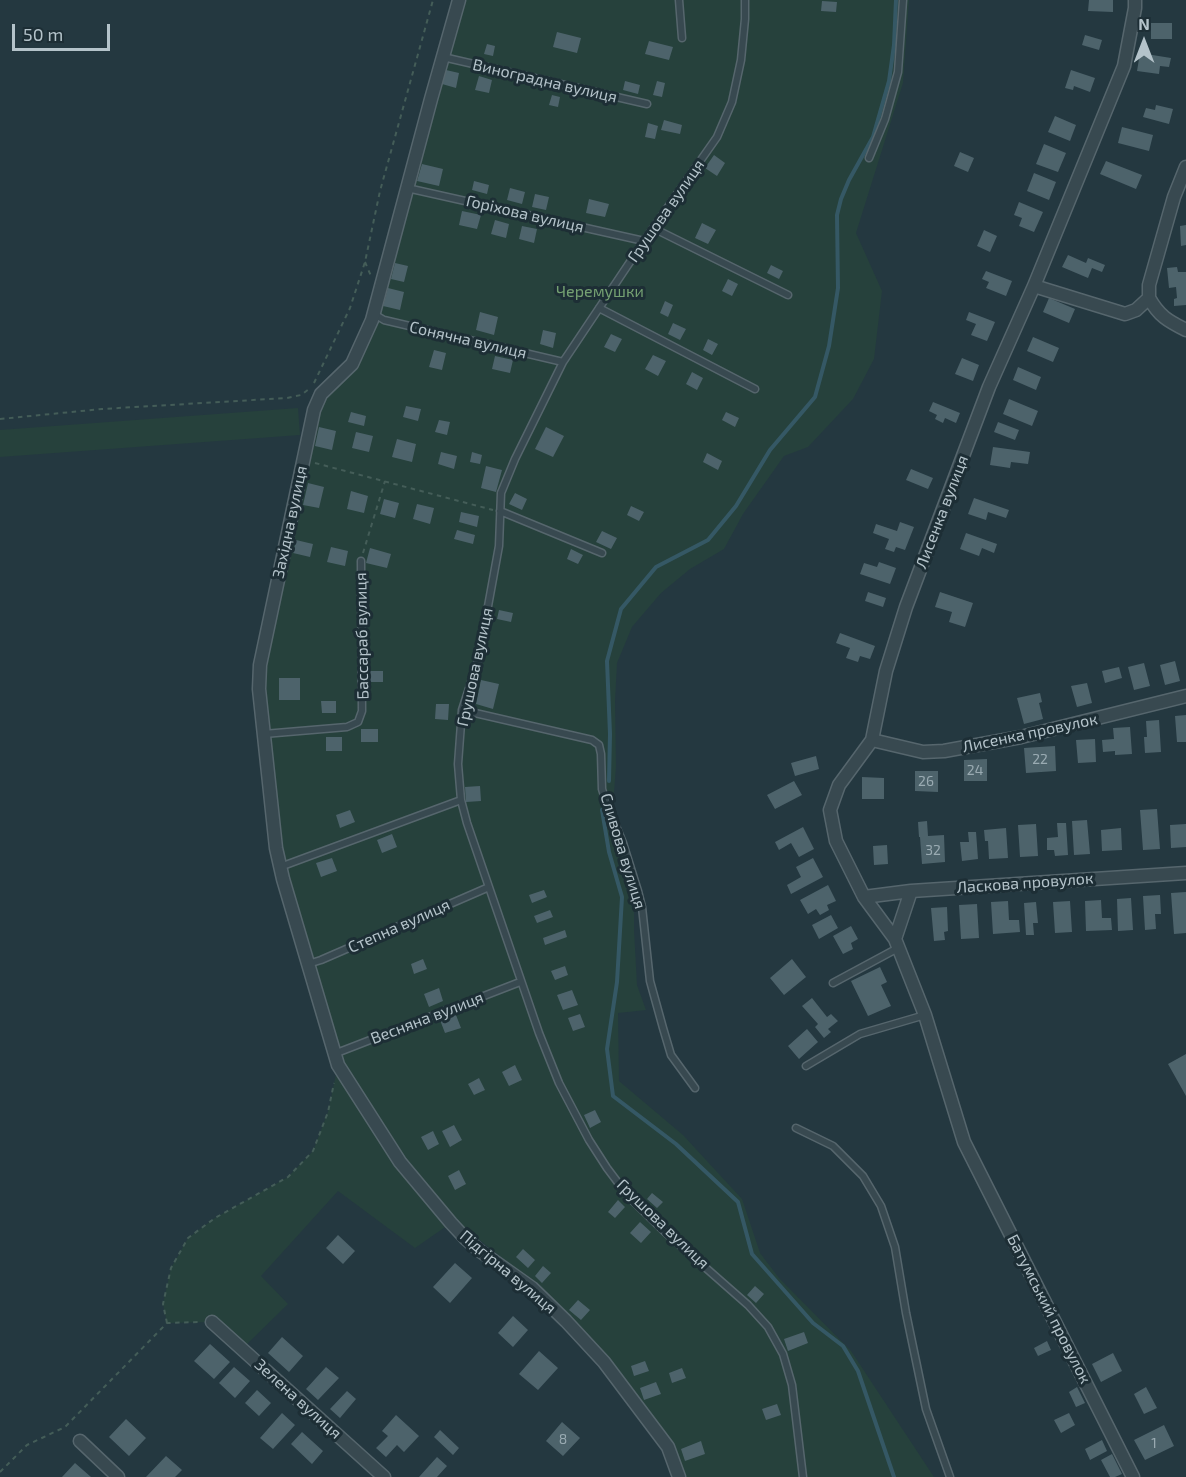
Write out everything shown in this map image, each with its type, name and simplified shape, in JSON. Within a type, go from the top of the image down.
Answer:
[{"type":"street","name":"Західна вулиця","points":[[336,1059],[276,848],[259,689],[260,665],[314,410],[321,394],[352,364],[374,314],[459,0]]},
{"type":"street","name":"Лисенка вулиця","points":[[925,1015],[897,944],[864,897],[836,842],[830,810],[839,785],[872,740],[886,671],[906,607],[989,387],[1034,286],[1124,66],[1135,0]]},
{"type":"street","points":[[1186,167],[1171,208],[1149,285],[1149,298],[1156,310],[1168,322],[1186,330]]},
{"type":"street","points":[[1034,286],[1125,314],[1136,310],[1149,298]]},
{"type":"street","name":"Лисенка провулок","points":[[872,740],[923,752],[944,751],[1021,737],[1186,696]]},
{"type":"street","name":"Ласкова провулок","points":[[864,897],[911,891],[1186,873]]},
{"type":"street","points":[[897,944],[911,891]]},
{"type":"street","name":"Батумський провулок","points":[[925,1015],[964,1142],[1133,1477]]},
{"type":"street","name":"Підгірна вулиця","points":[[336,1059],[400,1162],[465,1238],[532,1288],[604,1362],[668,1447],[679,1477]]},
{"type":"street","name":"Зелена вулиця","points":[[212,1322],[384,1477]]},
{"type":"street","points":[[80,1441],[118,1477]]},
{"type":"lane","points":[[679,0],[682,38]]},
{"type":"lane","name":"Грушова вулиця","points":[[745,0],[741,60],[732,102],[717,137],[563,362],[515,459],[501,493],[499,546],[478,661],[462,710],[458,764],[461,800],[467,823],[520,982],[559,1083],[589,1140],[607,1168],[636,1203],[665,1232],[748,1305],[768,1327],[783,1354],[792,1385],[803,1477]]},
{"type":"lane","points":[[869,158],[885,119],[898,72],[903,0]]},
{"type":"lane","name":"Виноградна вулиця","points":[[443,57],[647,104]]},
{"type":"lane","name":"Горіхова вулиця","points":[[407,188],[644,242]]},
{"type":"lane","points":[[653,228],[788,295]]},
{"type":"lane","points":[[599,308],[754,389]]},
{"type":"lane","name":"Сонячна вулиця","points":[[374,314],[384,320],[563,362]]},
{"type":"lane","points":[[500,512],[602,553]]},
{"type":"lane","name":"Бассараб вулиця","points":[[264,734],[347,727],[357,722],[362,711],[361,561]]},
{"type":"lane","name":"Сливова вулиця","points":[[462,710],[592,740],[599,745],[602,789],[623,843],[642,907],[650,981],[660,1019],[671,1055],[695,1088]]},
{"type":"lane","points":[[280,867],[461,800]]},
{"type":"lane","name":"Степна вулиця","points":[[308,964],[489,887]]},
{"type":"lane","points":[[833,983],[897,944]]},
{"type":"lane","name":"Весняна вулиця","points":[[336,1059],[520,982]]},
{"type":"lane","points":[[806,1066],[860,1034],[925,1015]]},
{"type":"lane","points":[[796,1128],[833,1146],[862,1176],[881,1206],[895,1247],[926,1409],[950,1477]]},
{"type":"path","points":[[0,419],[102,409],[287,398],[301,395],[312,386],[350,308],[365,262],[380,191],[433,0]]},
{"type":"path","points":[[312,386],[314,410]]},
{"type":"path","points":[[304,460],[500,512]]},
{"type":"path","points":[[361,561],[385,481]]},
{"type":"path","points":[[167,1323],[163,1304],[171,1268],[188,1238],[215,1218],[288,1177],[313,1151],[328,1112],[336,1059]]},
{"type":"path","points":[[0,1472],[27,1445],[64,1427],[167,1323],[212,1322]]},
{"type":"green space","name":"Черемушки","points":[[463,0],[909,0],[903,83],[856,233],[882,291],[874,359],[853,399],[808,447],[784,456],[743,514],[724,549],[690,569],[661,593],[632,627],[617,663],[616,766],[613,806],[634,890],[637,985],[646,1010],[618,1013],[619,1081],[683,1135],[742,1199],[760,1253],[779,1278],[851,1351],[934,1477],[684,1477],[682,1471],[535,1284],[457,1222],[404,1158],[343,1061],[280,848],[264,691],[264,668],[319,412],[326,397],[356,368],[378,322]]},
{"type":"green space","points":[[298,408],[300,435],[0,457],[0,430]]},
{"type":"green space","points":[[338,1065],[400,1162],[451,1223],[415,1248],[338,1191],[261,1276],[288,1304],[242,1349],[212,1322],[167,1323],[163,1304],[171,1268],[188,1238],[215,1218],[288,1177],[313,1151],[328,1112]]},
{"type":"building","points":[[1089,0],[1113,0],[1113,12],[1088,11]]},
{"type":"building","points":[[822,1],[837,2],[836,12],[821,11]]},
{"type":"building","points":[[1151,23],[1172,23],[1172,39],[1151,39]]},
{"type":"building","points":[[557,32],[581,38],[577,53],[553,47]]},
{"type":"building","points":[[1085,35],[1102,40],[1099,50],[1082,45]]},
{"type":"building","points":[[649,41],[673,47],[669,60],[645,54]]},
{"type":"building","points":[[487,44],[495,46],[493,56],[484,54]]},
{"type":"building","points":[[1140,53],[1171,58],[1169,67],[1160,66],[1159,74],[1137,71]]},
{"type":"building","points":[[446,70],[459,73],[456,88],[442,84]]},
{"type":"building","points":[[1071,70],[1095,78],[1090,92],[1074,86],[1073,90],[1065,88]]},
{"type":"building","points":[[479,76],[492,80],[489,93],[475,90]]},
{"type":"building","points":[[625,81],[640,85],[638,94],[623,90]]},
{"type":"building","points":[[657,81],[665,83],[662,97],[653,95]]},
{"type":"building","points":[[552,95],[560,97],[558,107],[549,105]]},
{"type":"building","points":[[1156,105],[1173,109],[1169,124],[1143,117],[1146,108],[1155,110]]},
{"type":"building","points":[[1055,116],[1076,125],[1070,141],[1048,132]]},
{"type":"building","points":[[664,120],[682,125],[680,134],[661,130]]},
{"type":"building","points":[[648,123],[658,126],[655,139],[645,137]]},
{"type":"building","points":[[1122,127],[1153,135],[1149,151],[1118,143]]},
{"type":"building","points":[[1044,144],[1066,153],[1058,172],[1036,164]]},
{"type":"building","points":[[960,152],[974,158],[968,172],[954,166]]},
{"type":"building","points":[[714,155],[725,163],[717,176],[705,168]]},
{"type":"building","points":[[1106,161],[1142,175],[1136,189],[1100,174]]},
{"type":"building","points":[[422,164],[443,169],[439,186],[417,181]]},
{"type":"building","points":[[1034,173],[1056,182],[1049,200],[1027,191]]},
{"type":"building","points":[[474,181],[489,185],[487,194],[472,190]]},
{"type":"building","points":[[510,188],[525,192],[522,204],[507,200]]},
{"type":"building","points":[[535,194],[549,197],[546,210],[532,207]]},
{"type":"building","points":[[589,199],[609,204],[605,217],[586,213]]},
{"type":"building","points":[[1019,202],[1043,212],[1034,232],[1019,226],[1022,218],[1014,215]]},
{"type":"building","points":[[462,211],[481,215],[477,229],[459,225]]},
{"type":"building","points":[[495,220],[509,224],[506,238],[491,234]]},
{"type":"building","points":[[702,223],[716,230],[708,244],[695,238]]},
{"type":"building","points":[[1186,225],[1186,245],[1181,246],[1180,226]]},
{"type":"building","points":[[522,226],[537,229],[534,243],[519,239]]},
{"type":"building","points":[[984,230],[997,236],[990,252],[977,246]]},
{"type":"building","points":[[1068,255],[1086,263],[1088,258],[1105,265],[1102,272],[1092,268],[1088,278],[1062,267]]},
{"type":"building","points":[[395,263],[408,266],[404,282],[391,279]]},
{"type":"building","points":[[771,265],[783,271],[779,279],[767,273]]},
{"type":"building","points":[[1177,267],[1178,272],[1186,272],[1186,305],[1174,306],[1174,299],[1177,298],[1176,287],[1169,288],[1167,268]]},
{"type":"building","points":[[986,271],[1012,281],[1006,296],[986,288],[989,282],[982,279]]},
{"type":"building","points":[[728,279],[738,284],[732,296],[722,291]]},
{"type":"building","points":[[388,288],[404,292],[400,310],[383,306]]},
{"type":"building","points":[[1049,298],[1075,309],[1069,323],[1043,312]]},
{"type":"building","points":[[665,301],[673,305],[668,317],[660,313]]},
{"type":"building","points":[[480,312],[498,317],[494,335],[476,330]]},
{"type":"building","points":[[969,312],[995,322],[987,341],[971,335],[976,324],[966,320]]},
{"type":"building","points":[[673,323],[686,329],[680,340],[668,334]]},
{"type":"building","points":[[543,330],[556,333],[553,348],[540,344]]},
{"type":"building","points":[[611,334],[622,339],[615,352],[604,347]]},
{"type":"building","points":[[1033,337],[1059,348],[1053,362],[1027,351]]},
{"type":"building","points":[[708,339],[718,344],[712,355],[703,350]]},
{"type":"building","points":[[434,350],[446,353],[442,370],[429,367]]},
{"type":"building","points":[[653,355],[666,361],[658,376],[645,369]]},
{"type":"building","points":[[495,356],[513,360],[510,373],[492,369]]},
{"type":"building","points":[[962,358],[979,365],[973,381],[955,374]]},
{"type":"building","points":[[1018,367],[1041,377],[1036,390],[1013,380]]},
{"type":"building","points":[[692,372],[703,378],[697,390],[686,384]]},
{"type":"building","points":[[1009,399],[1038,411],[1032,426],[1003,414]]},
{"type":"building","points":[[933,402],[960,413],[956,423],[945,418],[943,423],[935,419],[937,415],[929,411]]},
{"type":"building","points":[[406,406],[421,409],[418,421],[403,417]]},
{"type":"building","points":[[351,412],[366,416],[364,426],[348,422]]},
{"type":"building","points":[[726,412],[739,418],[735,427],[722,420]]},
{"type":"building","points":[[439,420],[450,422],[447,435],[435,432]]},
{"type":"building","points":[[998,422],[1019,430],[1015,440],[994,432]]},
{"type":"building","points":[[319,427],[336,431],[332,450],[315,446]]},
{"type":"building","points":[[546,427],[564,436],[553,457],[535,449]]},
{"type":"building","points":[[356,432],[373,436],[369,452],[352,448]]},
{"type":"building","points":[[397,439],[416,444],[412,462],[392,457]]},
{"type":"building","points":[[993,447],[1030,452],[1028,464],[1011,462],[1010,468],[990,465]]},
{"type":"building","points":[[441,452],[457,456],[454,469],[438,464]]},
{"type":"building","points":[[472,452],[482,455],[480,464],[470,462]]},
{"type":"building","points":[[707,453],[722,461],[718,470],[703,462]]},
{"type":"building","points":[[486,466],[502,470],[496,492],[481,488]]},
{"type":"building","points":[[911,469],[933,478],[928,489],[906,480]]},
{"type":"building","points":[[308,483],[324,487],[319,508],[303,505]]},
{"type":"building","points":[[351,491],[368,496],[364,513],[347,509]]},
{"type":"building","points":[[515,493],[527,499],[522,510],[509,504]]},
{"type":"building","points":[[974,498],[1009,510],[1006,518],[988,512],[986,520],[968,514]]},
{"type":"building","points":[[384,499],[399,503],[395,518],[380,514]]},
{"type":"building","points":[[417,504],[434,508],[430,524],[413,519]]},
{"type":"building","points":[[631,506],[644,512],[639,521],[627,515]]},
{"type":"building","points":[[461,512],[479,516],[477,527],[459,522]]},
{"type":"building","points":[[900,522],[914,527],[905,550],[896,547],[894,552],[885,549],[889,539],[873,533],[876,524],[897,531]]},
{"type":"building","points":[[457,530],[475,535],[473,544],[454,539]]},
{"type":"building","points":[[602,531],[617,538],[611,549],[596,542]]},
{"type":"building","points":[[966,533],[997,544],[994,553],[982,548],[979,556],[960,549]]},
{"type":"building","points":[[296,540],[313,544],[310,557],[293,553]]},
{"type":"building","points":[[331,547],[348,551],[345,566],[327,562]]},
{"type":"building","points":[[370,548],[391,554],[387,568],[366,563]]},
{"type":"building","points":[[571,549],[583,555],[578,564],[567,559]]},
{"type":"building","points":[[879,562],[896,568],[890,584],[860,574],[864,563],[877,567]]},
{"type":"building","points":[[868,592],[886,598],[883,607],[865,601]]},
{"type":"building","points":[[940,592],[973,603],[965,627],[949,622],[952,612],[935,607]]},
{"type":"building","points":[[499,610],[513,613],[511,622],[497,619]]},
{"type":"building","points":[[840,633],[875,646],[870,659],[860,656],[858,662],[846,658],[850,648],[836,643]]},
{"type":"building","points":[[1175,661],[1180,681],[1165,685],[1160,665]]},
{"type":"building","points":[[1144,663],[1150,686],[1134,690],[1128,667]]},
{"type":"building","points":[[1119,667],[1122,678],[1105,683],[1102,671]]},
{"type":"building","points":[[368,671],[383,671],[383,682],[368,682]]},
{"type":"building","points":[[279,678],[300,678],[300,700],[279,700]]},
{"type":"building","points":[[481,680],[499,684],[493,709],[476,704]]},
{"type":"building","points":[[1087,683],[1092,703],[1077,707],[1071,686]]},
{"type":"building","points":[[1040,693],[1042,702],[1039,703],[1043,719],[1024,724],[1017,698]]},
{"type":"building","points":[[321,701],[336,701],[336,713],[322,713]]},
{"type":"building","points":[[436,704],[449,704],[448,720],[435,719]]},
{"type":"building","points":[[1186,715],[1186,742],[1177,742],[1175,716]]},
{"type":"building","points":[[1159,720],[1161,752],[1145,753],[1146,721]]},
{"type":"building","points":[[1130,727],[1132,754],[1115,755],[1115,751],[1103,752],[1102,740],[1114,739],[1113,728]]},
{"type":"building","points":[[361,729],[378,729],[378,742],[361,742]]},
{"type":"building","points":[[326,737],[342,737],[342,751],[326,751]]},
{"type":"building","points":[[1095,739],[1096,762],[1078,763],[1076,740]]},
{"type":"building","points":[[1055,746],[1056,771],[1026,773],[1024,748]]},
{"type":"building","points":[[816,756],[819,769],[795,776],[791,763]]},
{"type":"building","points":[[987,759],[987,781],[964,781],[964,760]]},
{"type":"building","points":[[915,771],[938,771],[938,792],[915,791]]},
{"type":"building","points":[[862,777],[884,778],[884,799],[862,799]]},
{"type":"building","points":[[794,781],[802,795],[775,809],[767,795]]},
{"type":"building","points":[[480,786],[481,801],[466,802],[465,787]]},
{"type":"building","points":[[1157,809],[1160,849],[1143,850],[1140,810]]},
{"type":"building","points":[[350,810],[355,822],[340,828],[336,815]]},
{"type":"building","points":[[1087,820],[1090,854],[1074,855],[1072,821]]},
{"type":"building","points":[[927,821],[928,836],[944,835],[945,862],[922,864],[918,822]]},
{"type":"building","points":[[1057,823],[1066,823],[1068,855],[1055,856],[1054,850],[1047,850],[1047,838],[1058,837]]},
{"type":"building","points":[[1036,824],[1038,856],[1020,857],[1018,825]]},
{"type":"building","points":[[1186,824],[1186,847],[1171,848],[1170,825]]},
{"type":"building","points":[[803,827],[814,849],[799,857],[791,843],[779,850],[775,842]]},
{"type":"building","points":[[1006,828],[1008,858],[989,859],[988,841],[985,841],[984,830]]},
{"type":"building","points":[[1121,828],[1122,850],[1102,851],[1101,830]]},
{"type":"building","points":[[968,832],[976,832],[978,859],[962,861],[960,842],[969,842]]},
{"type":"building","points":[[392,834],[397,847],[382,853],[377,840]]},
{"type":"building","points":[[887,845],[888,864],[874,865],[873,846]]},
{"type":"building","points":[[332,858],[337,871],[321,877],[316,863]]},
{"type":"building","points":[[813,858],[823,877],[791,894],[787,885],[801,877],[796,867]]},
{"type":"building","points":[[828,885],[836,901],[827,905],[829,910],[820,915],[816,909],[808,914],[800,900]]},
{"type":"building","points":[[544,890],[547,897],[532,903],[529,895]]},
{"type":"building","points":[[1186,892],[1186,933],[1174,934],[1171,893]]},
{"type":"building","points":[[1160,895],[1161,914],[1155,914],[1156,929],[1145,930],[1143,896]]},
{"type":"building","points":[[1131,898],[1133,930],[1118,931],[1117,899]]},
{"type":"building","points":[[1101,900],[1102,918],[1111,918],[1112,930],[1086,931],[1085,901]]},
{"type":"building","points":[[1008,901],[1009,920],[1019,920],[1020,932],[993,934],[991,902]]},
{"type":"building","points":[[1070,901],[1072,932],[1055,933],[1053,902]]},
{"type":"building","points":[[1036,902],[1038,923],[1033,923],[1034,935],[1026,935],[1024,903]]},
{"type":"building","points":[[977,904],[979,938],[961,939],[959,905]]},
{"type":"building","points":[[947,907],[948,931],[944,932],[945,940],[934,941],[931,908]]},
{"type":"building","points":[[550,910],[553,917],[537,923],[534,916]]},
{"type":"building","points":[[831,915],[838,928],[819,939],[812,925]]},
{"type":"building","points":[[851,926],[858,939],[851,943],[853,949],[843,954],[833,936]]},
{"type":"building","points":[[565,930],[567,937],[545,945],[543,938]]},
{"type":"building","points":[[423,959],[427,969],[414,974],[411,964]]},
{"type":"building","points":[[792,959],[806,977],[784,995],[770,978]]},
{"type":"building","points":[[565,966],[568,975],[555,980],[551,971]]},
{"type":"building","points":[[880,967],[887,982],[881,985],[891,1006],[868,1016],[851,981]]},
{"type":"building","points":[[439,988],[443,1001],[429,1007],[424,994]]},
{"type":"building","points":[[572,990],[578,1005],[563,1010],[557,995]]},
{"type":"building","points":[[812,998],[827,1017],[831,1014],[838,1021],[828,1029],[831,1032],[824,1038],[815,1027],[818,1024],[802,1006]]},
{"type":"building","points":[[580,1014],[585,1027],[573,1031],[568,1018]]},
{"type":"building","points":[[456,1015],[461,1028],[445,1033],[440,1020]]},
{"type":"building","points":[[807,1029],[818,1042],[799,1059],[788,1046]]},
{"type":"building","points":[[1186,1054],[1186,1096],[1168,1064]]},
{"type":"building","points":[[515,1065],[522,1080],[509,1086],[502,1072]]},
{"type":"building","points":[[479,1078],[485,1090],[474,1095],[468,1084]]},
{"type":"building","points":[[595,1110],[601,1122],[590,1128],[584,1115]]},
{"type":"building","points":[[454,1125],[462,1140],[450,1147],[442,1131]]},
{"type":"building","points":[[433,1131],[439,1144],[428,1150],[421,1137]]},
{"type":"building","points":[[459,1170],[466,1184],[455,1190],[448,1176]]},
{"type":"building","points":[[652,1193],[663,1202],[657,1208],[647,1199]]},
{"type":"building","points":[[618,1200],[625,1207],[615,1218],[608,1212]]},
{"type":"building","points":[[640,1222],[651,1232],[641,1243],[630,1233]]},
{"type":"building","points":[[338,1235],[355,1251],[343,1264],[326,1248]]},
{"type":"building","points":[[523,1249],[535,1260],[528,1268],[516,1257]]},
{"type":"building","points":[[455,1263],[472,1278],[450,1303],[433,1287]]},
{"type":"building","points":[[543,1266],[551,1273],[542,1283],[535,1276]]},
{"type":"building","points":[[755,1286],[764,1294],[756,1303],[747,1295]]},
{"type":"building","points":[[578,1300],[590,1310],[581,1320],[569,1310]]},
{"type":"building","points":[[513,1316],[528,1330],[513,1347],[498,1333]]},
{"type":"building","points":[[804,1332],[808,1343],[788,1351],[784,1339]]},
{"type":"building","points":[[282,1337],[303,1356],[289,1372],[268,1353]]},
{"type":"building","points":[[1047,1341],[1051,1350],[1038,1356],[1034,1348]]},
{"type":"building","points":[[210,1344],[230,1362],[214,1379],[194,1361]]},
{"type":"building","points":[[539,1351],[558,1368],[538,1390],[519,1374]]},
{"type":"building","points":[[1113,1353],[1122,1371],[1101,1382],[1092,1364]]},
{"type":"building","points":[[645,1361],[649,1371],[634,1376],[631,1366]]},
{"type":"building","points":[[234,1367],[250,1381],[235,1398],[219,1383]]},
{"type":"building","points":[[326,1367],[339,1378],[318,1400],[306,1389]]},
{"type":"building","points":[[682,1368],[686,1378],[672,1383],[669,1373]]},
{"type":"building","points":[[656,1382],[661,1394],[644,1400],[640,1388]]},
{"type":"building","points":[[1077,1387],[1085,1403],[1076,1407],[1069,1392]]},
{"type":"building","points":[[1146,1387],[1157,1408],[1144,1414],[1134,1394]]},
{"type":"building","points":[[257,1390],[271,1403],[259,1416],[245,1403]]},
{"type":"building","points":[[347,1391],[356,1399],[340,1418],[330,1409]]},
{"type":"building","points":[[777,1404],[781,1415],[766,1420],[762,1409]]},
{"type":"building","points":[[282,1413],[295,1425],[273,1449],[260,1438]]},
{"type":"building","points":[[1069,1413],[1075,1425],[1061,1433],[1054,1420]]},
{"type":"building","points":[[396,1415],[419,1436],[404,1452],[397,1445],[386,1457],[376,1448],[388,1436],[382,1431]]},
{"type":"building","points":[[126,1419],[146,1438],[129,1456],[109,1437]]},
{"type":"building","points":[[562,1422],[580,1438],[563,1456],[546,1441]]},
{"type":"building","points":[[1164,1425],[1174,1446],[1145,1460],[1134,1440]]},
{"type":"building","points":[[440,1430],[459,1448],[453,1455],[434,1437]]},
{"type":"building","points":[[302,1432],[323,1451],[312,1464],[291,1444]]},
{"type":"building","points":[[1102,1440],[1107,1451],[1090,1460],[1085,1449]]},
{"type":"building","points":[[701,1441],[705,1454],[685,1461],[681,1449]]},
{"type":"building","points":[[1112,1454],[1122,1474],[1115,1477],[1110,1477],[1101,1460]]},
{"type":"building","points":[[166,1456],[182,1470],[175,1477],[146,1477]]},
{"type":"building","points":[[437,1457],[447,1466],[437,1477],[419,1477]]},
{"type":"building","points":[[75,1463],[91,1477],[62,1477]]},
{"type":"waterway","points":[[609,781],[607,661],[621,609],[656,567],[708,540],[736,506],[770,450],[815,397],[829,346],[838,288],[837,215],[849,180],[873,137],[889,81],[894,45],[896,0]]},
{"type":"waterway","points":[[602,810],[609,852],[622,897],[617,982],[607,1049],[613,1096],[676,1144],[738,1202],[752,1254],[813,1323],[843,1346],[858,1371],[894,1477]]}]
